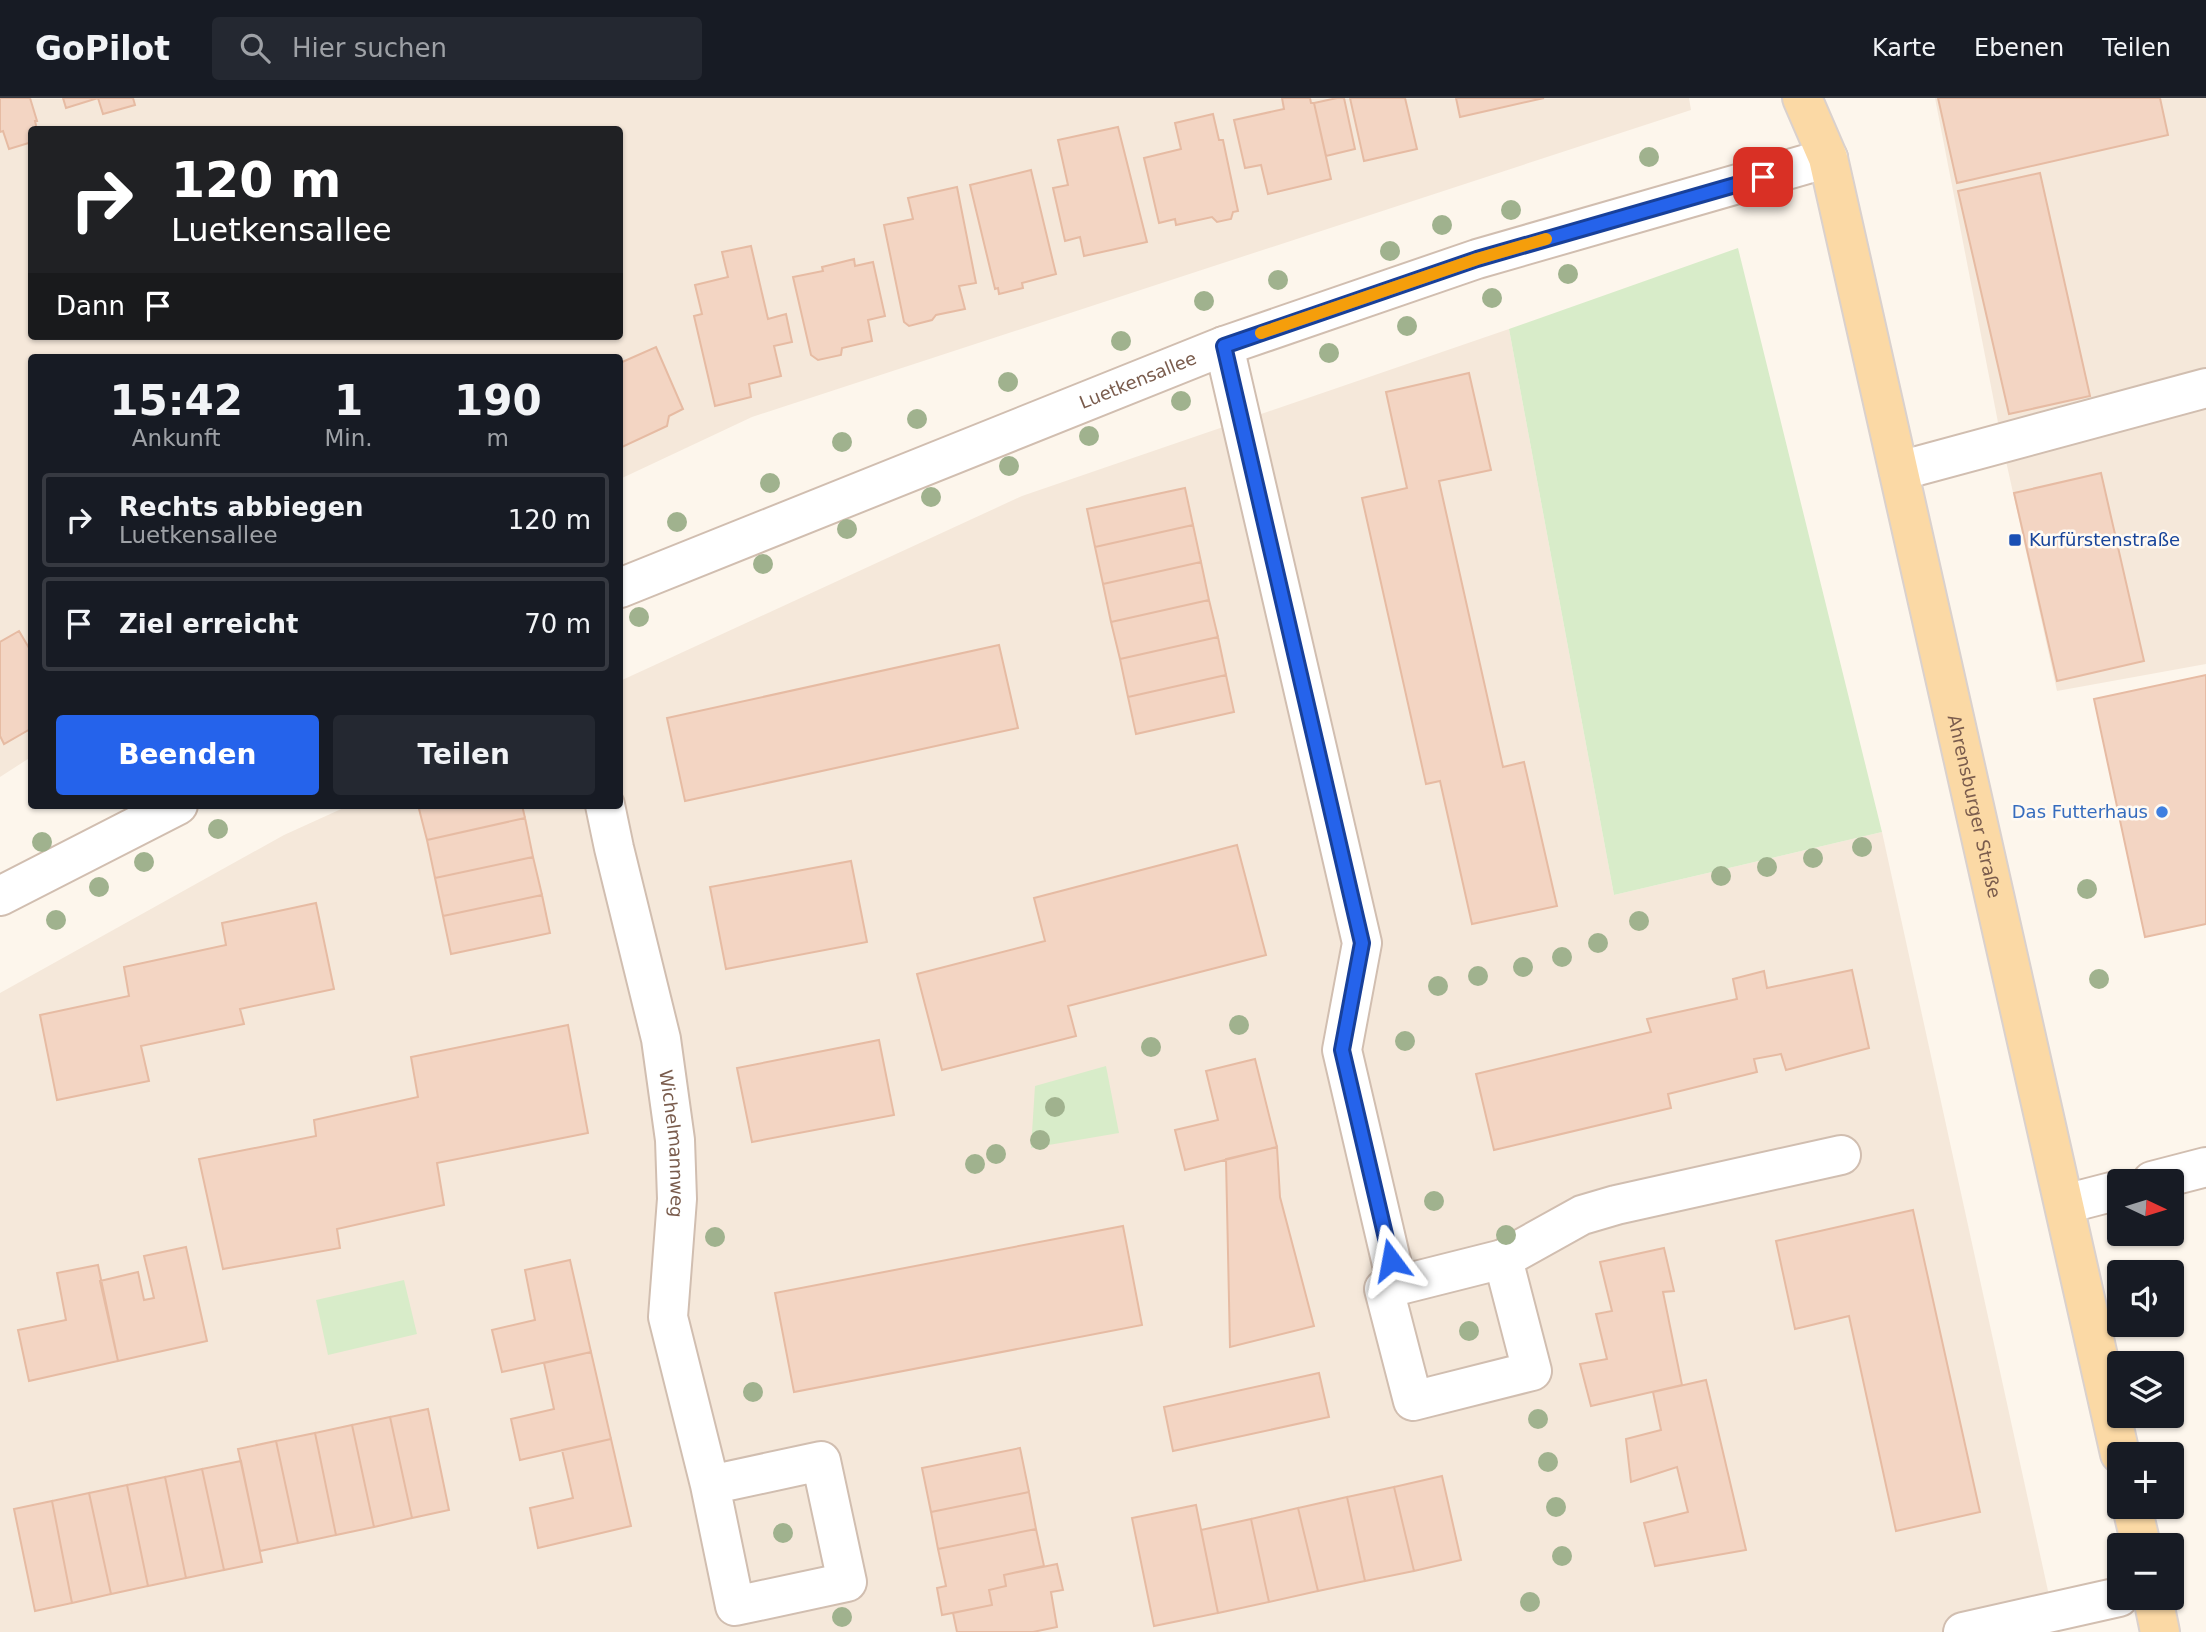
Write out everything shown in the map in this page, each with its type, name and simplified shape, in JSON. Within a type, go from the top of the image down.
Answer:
[{"type":"main road","name":"Ahrensburger Straße","points":[[1802,98],[1828,158],[2117,1442]]},
{"type":"main road","name":"Ahrensburger Straße","points":[[1828,158],[1829,98]]},
{"type":"main road","points":[[2155,1610],[2160,1632]]},
{"type":"street","name":"Luetkensallee","points":[[623,587],[1224,346],[1477,259],[1828,158]]},
{"type":"street","points":[[1224,346],[1362,943],[1342,1050],[1396,1286]]},
{"type":"street","points":[[1899,471],[2206,388]]},
{"type":"street","points":[[0,896],[170,809]]},
{"type":"street","name":"Wichelmannweg","points":[[606,809],[661,1039],[675,1140],[677,1199],[668,1317],[710,1485]]},
{"type":"street","points":[[1503,1259],[1532,1370],[1413,1401],[1384,1289],[1503,1259],[1582,1215],[1616,1205],[1841,1155]]},
{"type":"street","points":[[2184,1173],[2206,1167]]},
{"type":"street","points":[[2065,1205],[2107,1193]]},
{"type":"street","points":[[1963,1632],[2107,1600]]},
{"type":"shaded area","points":[[0,98],[1689,98],[1691,110],[752,417],[623,478],[623,354],[28,354],[28,759],[0,777]]},
{"type":"shaded area","points":[[1935,98],[2206,98],[2206,664],[2057,691],[2002,443]]},
{"type":"shaded area","points":[[1509,329],[1614,895],[1882,832],[2057,1632],[0,1632],[0,993],[284,835],[341,809],[623,809],[623,680],[1022,496]]},
{"type":"green space","points":[[1738,248],[1882,832],[1614,895],[1509,329]]},
{"type":"green space","points":[[1106,1066],[1119,1133],[1031,1148],[1035,1086]]},
{"type":"green space","points":[[404,1280],[417,1334],[328,1355],[316,1300]]},
{"type":"building","points":[[0,98],[30,98],[37,121],[36,126],[28,126],[28,143],[9,149],[3,131],[0,132]]},
{"type":"building","points":[[63,98],[98,98],[66,108]]},
{"type":"building","points":[[98,98],[133,98],[135,105],[103,114]]},
{"type":"building","points":[[1282,98],[1310,98],[1311,103],[1314,103],[1331,179],[1268,194],[1261,165],[1245,168],[1234,120],[1284,109]]},
{"type":"building","points":[[1344,98],[1355,149],[1326,156],[1314,103]]},
{"type":"building","points":[[1350,98],[1405,98],[1417,149],[1364,161]]},
{"type":"building","points":[[1456,98],[1544,98],[1460,117]]},
{"type":"building","points":[[1938,98],[2160,98],[2168,135],[1957,183]]},
{"type":"building","points":[[1213,114],[1219,140],[1223,140],[1238,211],[1233,212],[1231,219],[1217,222],[1212,217],[1176,225],[1175,219],[1159,223],[1144,158],[1181,149],[1175,123]]},
{"type":"building","points":[[1118,127],[1147,242],[1084,256],[1080,237],[1065,241],[1053,188],[1068,185],[1058,140]]},
{"type":"building","points":[[1031,170],[1056,274],[1022,283],[1023,288],[999,294],[998,288],[995,289],[970,185]]},
{"type":"building","points":[[2040,173],[2090,396],[2009,414],[1958,191]]},
{"type":"building","points":[[957,187],[976,283],[959,286],[965,309],[936,315],[932,320],[909,326],[904,322],[884,225],[913,219],[908,198]]},
{"type":"building","points":[[751,246],[768,319],[786,314],[792,342],[774,346],[781,376],[749,384],[751,397],[715,406],[694,316],[702,314],[695,285],[728,277],[722,252]]},
{"type":"building","points":[[854,259],[855,266],[873,262],[885,316],[868,320],[872,341],[842,348],[841,355],[818,360],[811,355],[793,277],[823,271],[822,267]]},
{"type":"building","points":[[656,347],[683,409],[669,416],[667,426],[623,447],[623,362]]},
{"type":"building","points":[[1469,373],[1491,470],[1439,481],[1503,767],[1524,762],[1557,906],[1472,924],[1440,781],[1426,784],[1362,498],[1407,488],[1386,392]]},
{"type":"building","points":[[2101,473],[2144,661],[2057,681],[2014,493]]},
{"type":"building","points":[[1185,488],[1193,525],[1095,547],[1087,509]]},
{"type":"building","points":[[1193,525],[1201,562],[1103,584],[1095,547]]},
{"type":"building","points":[[1201,562],[1209,600],[1111,622],[1103,584]]},
{"type":"building","points":[[1209,600],[1218,637],[1120,659],[1111,622]]},
{"type":"building","points":[[19,631],[28,646],[28,730],[4,744],[0,736],[0,642]]},
{"type":"building","points":[[1218,637],[1226,675],[1128,697],[1120,659]]},
{"type":"building","points":[[999,645],[1018,728],[685,801],[667,718]]},
{"type":"building","points":[[1226,675],[1234,712],[1136,734],[1128,697]]},
{"type":"building","name":"Das Futterhaus","points":[[2206,675],[2206,924],[2145,937],[2094,699]]},
{"type":"building","points":[[419,809],[523,809],[525,818],[427,840]]},
{"type":"building","points":[[525,818],[533,857],[435,878],[427,840]]},
{"type":"building","points":[[1237,845],[1266,955],[1068,1006],[1076,1036],[942,1070],[917,974],[1045,941],[1034,898]]},
{"type":"building","points":[[533,857],[542,895],[443,916],[435,878]]},
{"type":"building","points":[[851,861],[867,942],[726,969],[710,887]]},
{"type":"building","points":[[542,895],[550,933],[451,954],[443,916]]},
{"type":"building","points":[[316,903],[334,989],[240,1009],[244,1024],[141,1046],[149,1081],[57,1100],[40,1015],[129,996],[124,967],[226,945],[222,923]]},
{"type":"building","points":[[1852,970],[1869,1048],[1786,1070],[1781,1054],[1754,1059],[1757,1072],[1668,1094],[1671,1108],[1494,1150],[1476,1074],[1651,1032],[1647,1019],[1737,999],[1733,979],[1764,971],[1767,988]]},
{"type":"building","points":[[568,1025],[588,1133],[437,1163],[444,1205],[337,1229],[340,1248],[223,1269],[199,1159],[316,1136],[314,1120],[418,1097],[411,1057]]},
{"type":"building","points":[[879,1040],[894,1115],[752,1142],[737,1068]]},
{"type":"building","points":[[1255,1059],[1277,1147],[1185,1170],[1175,1130],[1218,1120],[1206,1071]]},
{"type":"building","points":[[1277,1147],[1280,1197],[1314,1326],[1230,1347],[1226,1159]]},
{"type":"building","points":[[1913,1210],[1980,1512],[1896,1531],[1849,1316],[1795,1329],[1776,1241]]},
{"type":"building","points":[[1123,1226],[1142,1325],[794,1392],[775,1293]]},
{"type":"building","points":[[186,1247],[207,1341],[118,1361],[100,1281],[138,1272],[144,1300],[154,1298],[144,1256]]},
{"type":"building","points":[[1664,1248],[1674,1291],[1663,1292],[1682,1385],[1591,1406],[1580,1364],[1607,1359],[1596,1314],[1612,1311],[1600,1262]]},
{"type":"building","points":[[570,1260],[591,1352],[502,1372],[492,1330],[535,1320],[525,1270]]},
{"type":"building","points":[[98,1265],[118,1361],[29,1381],[18,1330],[66,1320],[57,1273]]},
{"type":"building","points":[[591,1352],[611,1439],[520,1460],[511,1419],[554,1409],[544,1363]]},
{"type":"building","points":[[1319,1373],[1329,1417],[1173,1451],[1164,1407]]},
{"type":"building","points":[[1706,1380],[1746,1550],[1655,1566],[1644,1523],[1688,1512],[1677,1467],[1631,1482],[1626,1439],[1661,1430],[1653,1392]]},
{"type":"building","points":[[428,1409],[449,1510],[412,1518],[390,1417]]},
{"type":"building","points":[[390,1417],[412,1518],[374,1527],[352,1425]]},
{"type":"building","points":[[352,1425],[374,1527],[336,1535],[315,1433]]},
{"type":"building","points":[[315,1433],[336,1535],[298,1543],[276,1441]]},
{"type":"building","points":[[611,1439],[631,1526],[538,1548],[530,1508],[573,1498],[562,1450]]},
{"type":"building","points":[[276,1441],[298,1543],[260,1551],[238,1449]]},
{"type":"building","points":[[1020,1448],[1029,1492],[931,1512],[922,1468]]},
{"type":"building","points":[[241,1461],[262,1562],[224,1570],[202,1469]]},
{"type":"building","points":[[202,1469],[224,1570],[186,1578],[165,1477]]},
{"type":"building","points":[[1442,1476],[1461,1560],[1414,1571],[1394,1487]]},
{"type":"building","points":[[165,1477],[186,1578],[148,1586],[127,1485]]},
{"type":"building","points":[[127,1485],[148,1586],[111,1594],[89,1493]]},
{"type":"building","points":[[1394,1487],[1414,1571],[1365,1581],[1347,1497]]},
{"type":"building","points":[[1029,1492],[1036,1529],[938,1549],[931,1512]]},
{"type":"building","points":[[89,1493],[111,1594],[72,1603],[52,1501]]},
{"type":"building","points":[[1347,1497],[1365,1581],[1318,1591],[1298,1508]]},
{"type":"building","points":[[52,1501],[72,1603],[35,1611],[14,1509]]},
{"type":"building","points":[[1196,1505],[1218,1613],[1154,1626],[1132,1518]]},
{"type":"building","points":[[1298,1508],[1318,1591],[1269,1602],[1251,1519]]},
{"type":"building","points":[[1251,1519],[1269,1602],[1218,1613],[1201,1530]]},
{"type":"building","points":[[1036,1529],[1044,1566],[1004,1575],[1006,1586],[989,1590],[992,1605],[942,1615],[937,1588],[946,1586],[938,1549]]},
{"type":"building","points":[[1057,1564],[1063,1590],[1051,1592],[1057,1627],[1033,1632],[957,1632],[953,1613],[992,1605],[989,1590],[1006,1586],[1004,1575]]},
{"type":"slow traffic","points":[[1261,333],[1477,259],[1546,239]]},
{"type":"place","name":"Kurfürstenstraße","points":[[2015,540]]},
{"type":"place","name":"Das Futterhaus","points":[[2162,812]]},
{"type":"route","points":[[1391,1260],[1342,1050],[1362,943],[1224,346],[1477,259],[1763,177]]}]
